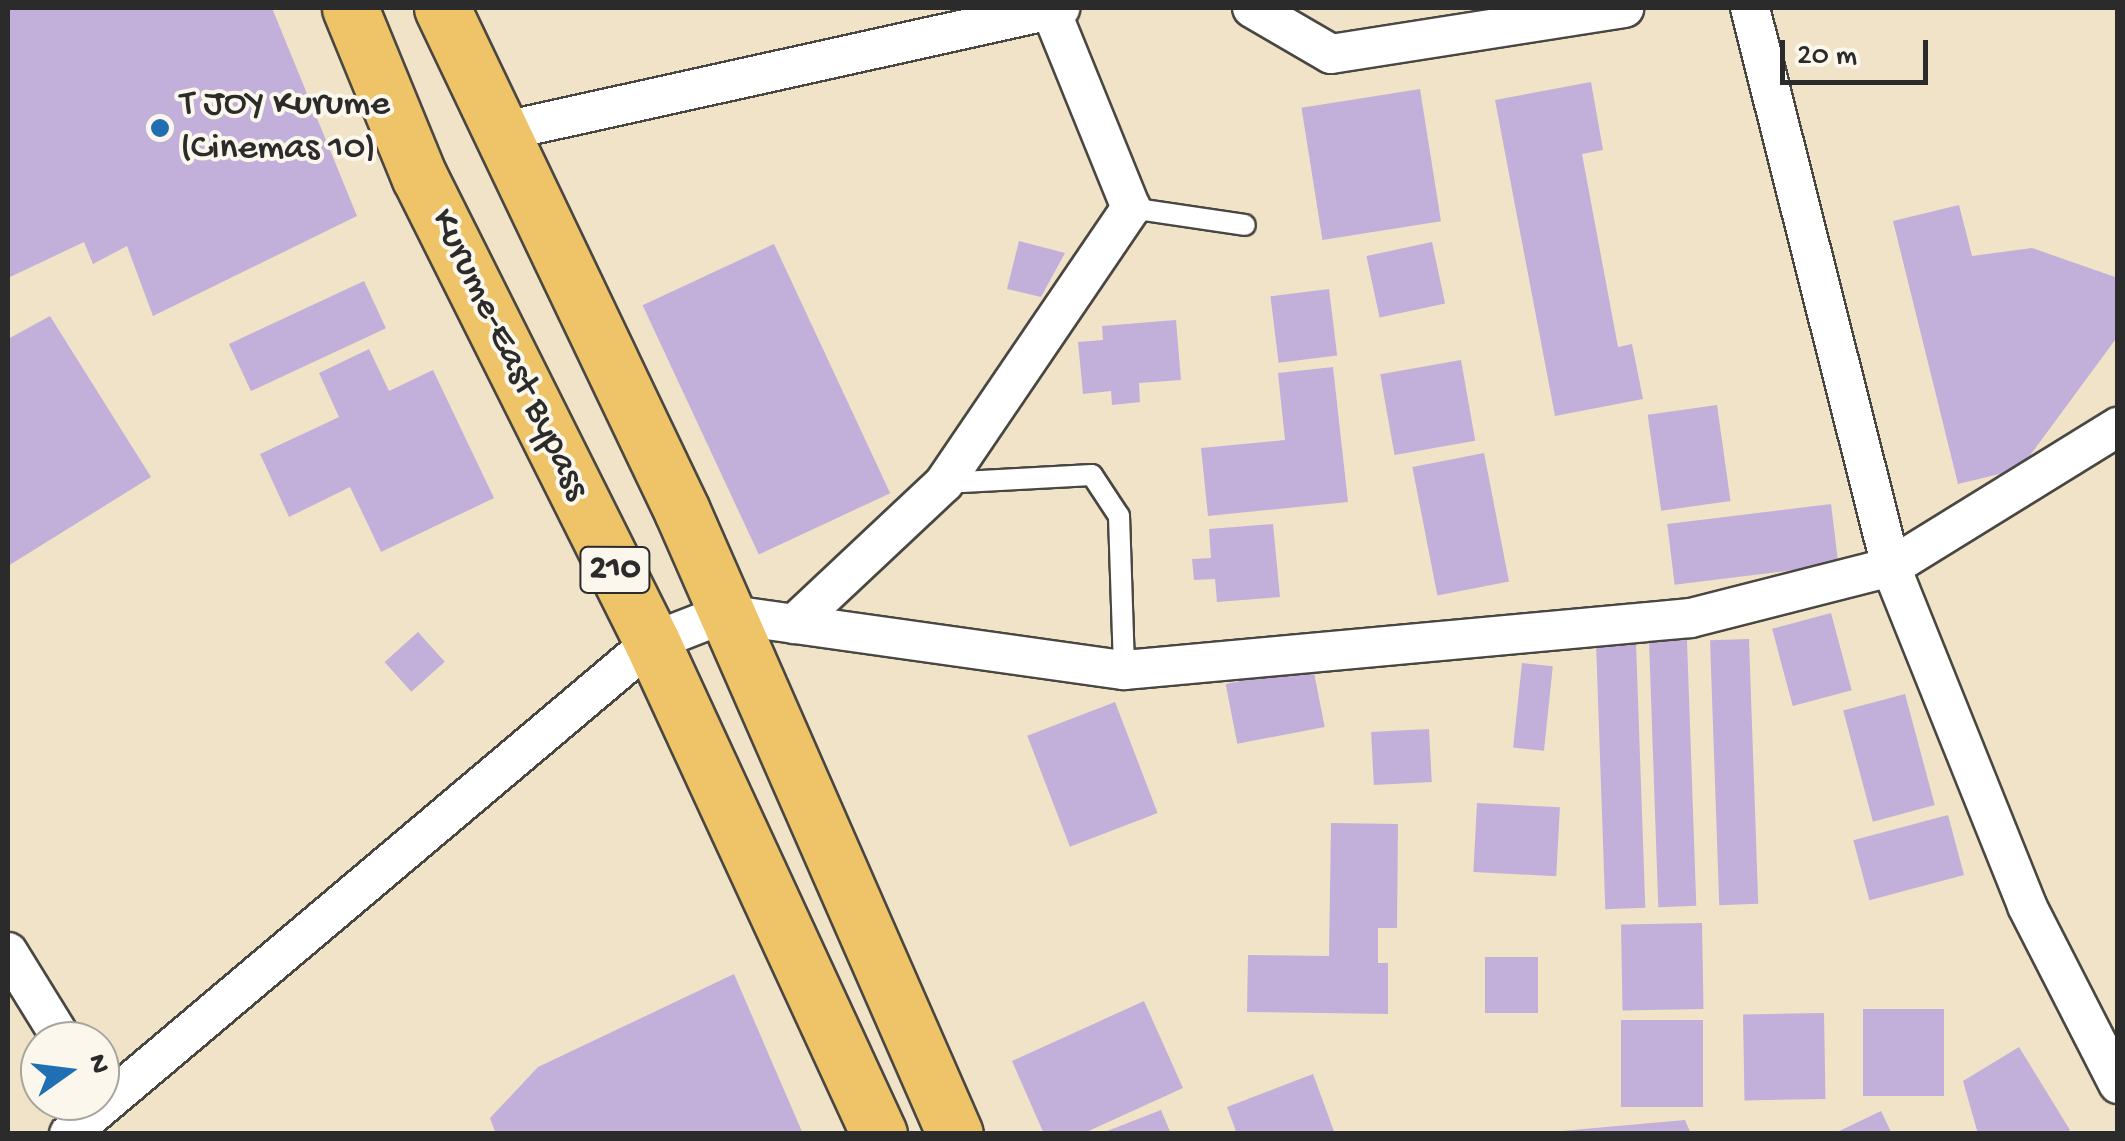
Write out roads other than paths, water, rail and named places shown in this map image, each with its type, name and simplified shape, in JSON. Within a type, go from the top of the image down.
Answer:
[{"type":"highway","name":"Kurume-East Bypass","points":[[350,8],[419,176],[652,642],[880,1134]]},
{"type":"highway","name":"210","points":[[442,8],[724,614],[955,1134]]},
{"type":"street","points":[[500,132],[1049,8],[1131,208],[944,483],[794,624]]},
{"type":"street","points":[[1252,8],[1330,54],[1624,8]]},
{"type":"street","points":[[1750,8],[1891,566],[2027,906],[2118,1084]]},
{"type":"street","points":[[120,1102],[652,642],[724,614],[1124,670],[1691,618],[1891,566],[2118,427]]},
{"type":"street","points":[[8,952],[51,1021]]},
{"type":"street","points":[[69,1134],[93,1121]]},
{"type":"lane","points":[[1131,208],[1245,225]]},
{"type":"lane","points":[[944,483],[1092,475],[1119,516],[1124,670]]},
{"type":"place","name":"T JOY Kurume (Cinemas 10)","points":[[160,128]]}]
